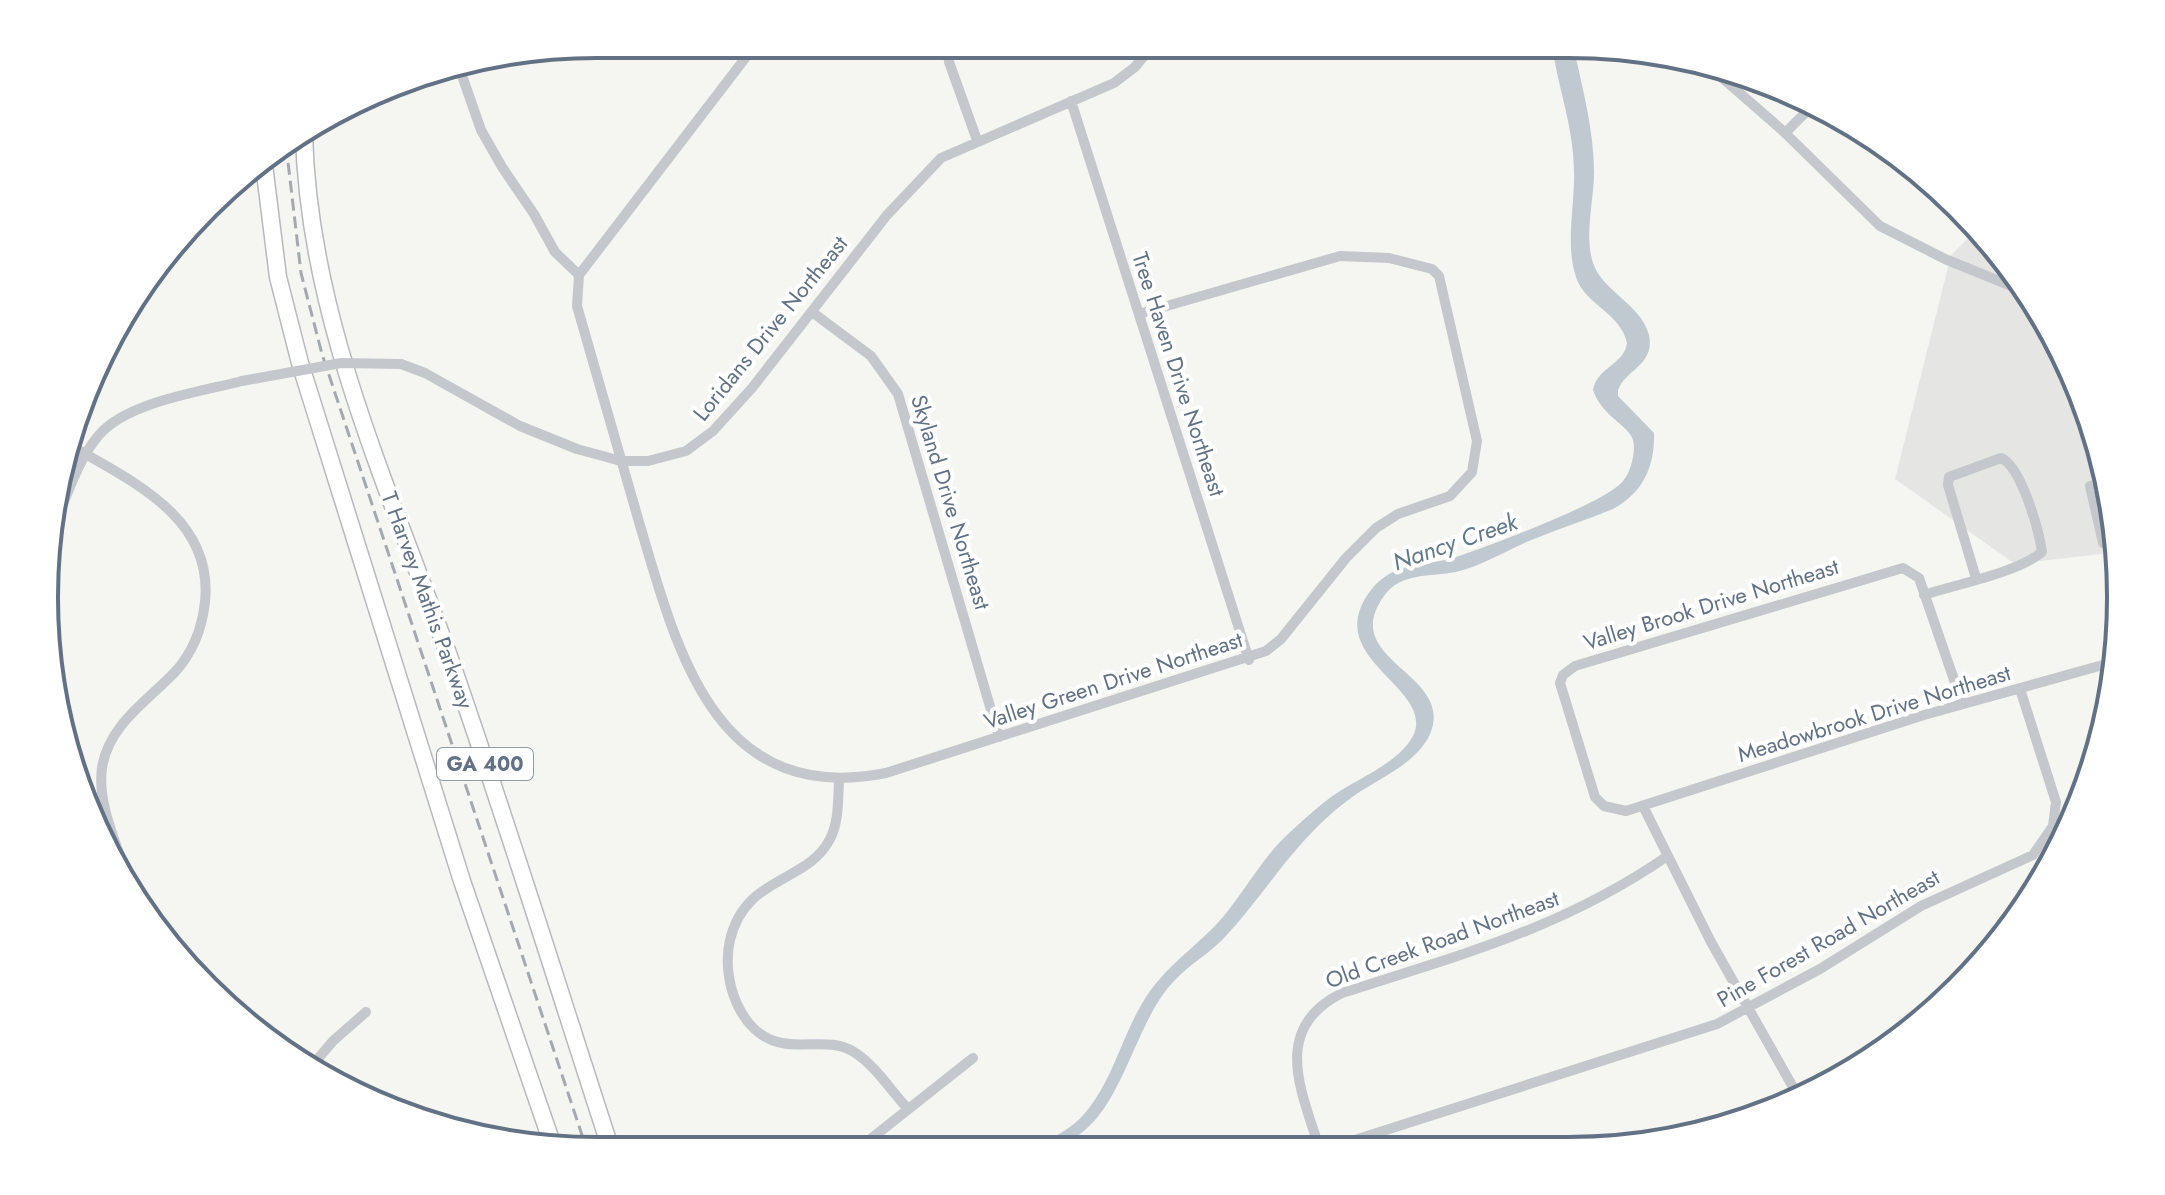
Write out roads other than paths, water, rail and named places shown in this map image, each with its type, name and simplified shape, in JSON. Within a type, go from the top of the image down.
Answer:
[{"type":"highway","name":"T Harvey Mathis Parkway","points":[[305,145],[307,188],[319,269],[342,359],[457,679],[607,1137]]},
{"type":"highway","name":"GA 400","points":[[265,172],[278,277],[300,363],[462,881],[549,1135]]},
{"type":"street","points":[[462,75],[481,130],[502,167],[555,252],[579,275],[745,58]]},
{"type":"street","points":[[949,58],[977,140]]},
{"type":"street","name":"Loridans Drive Northeast","points":[[68,493],[85,454],[101,432],[124,415],[242,381],[341,363],[401,364],[425,373],[545,437],[621,461],[668,458],[703,440],[752,388],[887,215],[933,165],[977,140],[1125,76],[1141,58]]},
{"type":"street","points":[[1728,83],[1785,133],[1880,226],[1945,259],[2006,284]]},
{"type":"street","name":"Tree Haven Drive Northeast","points":[[1071,101],[1249,660]]},
{"type":"street","points":[[1785,133],[1804,113]]},
{"type":"street","name":"Valley Green Drive Northeast","points":[[579,275],[577,306],[676,644],[714,714],[744,745],[791,770],[839,780],[886,773],[1249,660],[1281,639],[1346,558],[1376,528],[1398,514],[1450,496],[1472,472],[1477,441],[1439,276],[1432,269],[1389,258],[1340,256],[1139,314]]},
{"type":"street","name":"Skyland Drive Northeast","points":[[812,312],[871,356],[898,394],[999,737]]},
{"type":"street","points":[[79,450],[173,511],[194,542],[205,579],[203,616],[191,649],[175,672],[119,727],[102,767],[104,803],[115,837]]},
{"type":"street","points":[[1924,595],[1976,578],[2042,552],[2020,480],[2011,464],[2001,458],[1949,477],[1948,485],[1976,578]]},
{"type":"street","points":[[2095,485],[2090,486],[2103,543]]},
{"type":"street","name":"Valley Brook Drive Northeast","points":[[1643,806],[1615,811],[1595,797],[1560,691],[1568,669],[1897,569],[1912,571],[1924,595],[1962,703]]},
{"type":"street","name":"Meadowbrook Drive Northeast","points":[[1643,806],[1962,703],[2102,665]]},
{"type":"street","name":"Pine Forest Road Northeast","points":[[1365,1137],[1654,1046],[1751,1009],[1921,906],[1973,880],[2022,862],[2042,846],[2053,826],[2056,802],[2020,689]]},
{"type":"street","points":[[839,780],[836,820],[826,847],[809,862],[763,888],[735,924],[729,953],[732,988],[745,1018],[761,1034],[783,1043],[823,1044],[854,1052],[908,1109]]},
{"type":"street","points":[[1643,806],[1666,857],[1793,1087]]},
{"type":"street","name":"Old Creek Road Northeast","points":[[1316,1137],[1296,1063],[1302,1032],[1322,1005],[1342,993],[1542,927],[1606,895],[1666,857]]},
{"type":"street","points":[[318,1059],[366,1012]]},
{"type":"street","points":[[873,1137],[973,1058]]},
{"type":"railway","points":[[287,156],[301,273],[322,354],[583,1137]]},
{"type":"water label","name":"Nancy Creek","points":[[1455,542]]}]
